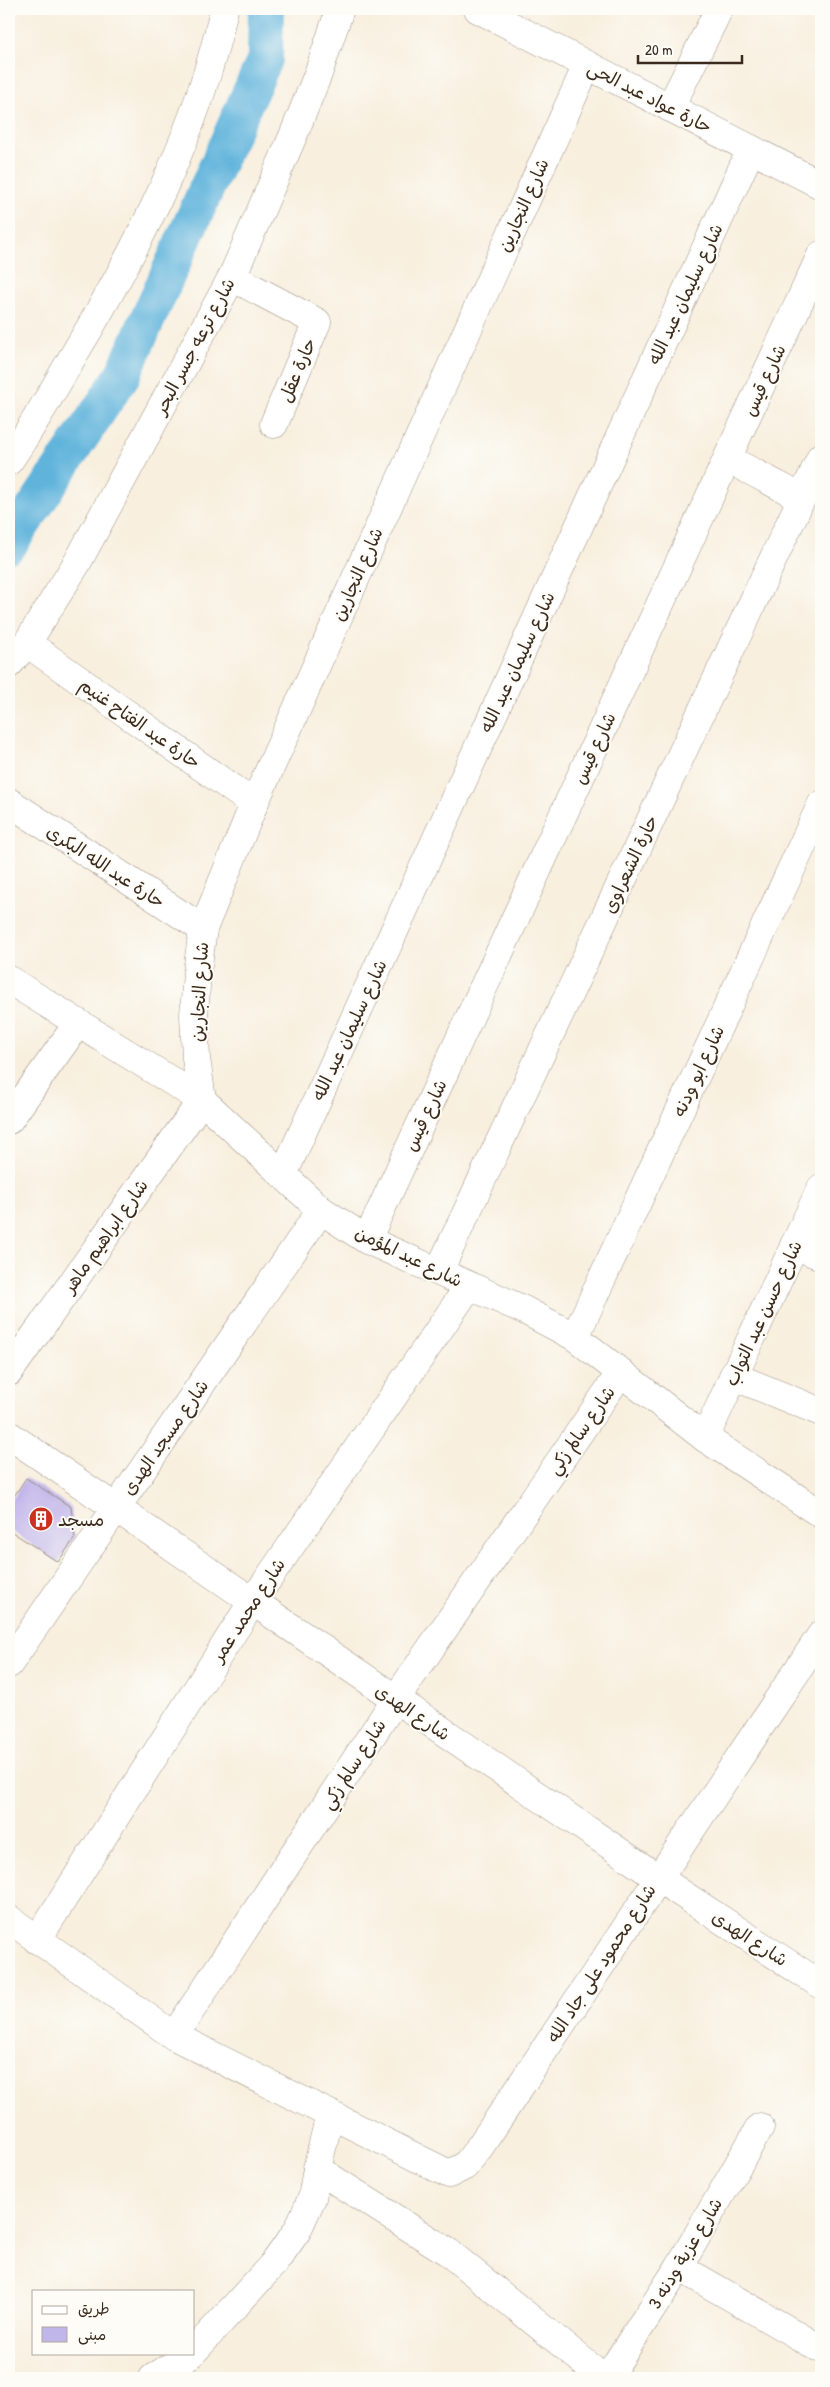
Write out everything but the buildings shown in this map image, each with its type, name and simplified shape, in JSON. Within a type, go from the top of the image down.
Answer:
[{"type":"street","points":[[9,461],[109,296],[173,164],[198,108],[216,49],[224,9]]},
{"type":"street","name":"شارع ترعه جسر البحر","points":[[9,664],[27,643],[77,563],[232,277],[308,100],[340,9]]},
{"type":"street","points":[[670,108],[719,9]]},
{"type":"street","name":"حارة عواد عبد الحى","points":[[487,11],[587,65],[821,185]]},
{"type":"street","name":"شارع النجارين","points":[[202,1100],[196,1058],[194,1015],[203,929],[254,804],[587,65]]},
{"type":"street","name":"شارع سليمان عبد الله","points":[[283,1174],[751,149]]},
{"type":"street","name":"شارع قيس","points":[[368,1240],[821,256]]},
{"type":"street","name":"حارة عقل","points":[[232,277],[317,322],[274,424]]},
{"type":"street","name":"حارة الشعراوى","points":[[439,1271],[821,457]]},
{"type":"street","points":[[728,459],[802,498]]},
{"type":"street","name":"حارة عبد الفتاح غنيم","points":[[27,643],[254,804]]},
{"type":"street","name":"حارة عبد الله البكرى","points":[[9,802],[203,929]]},
{"type":"street","name":"شارع ابو ودنه","points":[[575,1337],[821,805]]},
{"type":"street","name":"شارع عبد المؤمن","points":[[9,980],[202,1100],[321,1210],[368,1240],[439,1271],[575,1337],[705,1438],[821,1514]]},
{"type":"street","points":[[9,1120],[78,1023]]},
{"type":"street","name":"شارع ابراهيم ماهر","points":[[9,1372],[202,1100]]},
{"type":"street","name":"شارع حسن عبد التواب","points":[[705,1438],[821,1188]]},
{"type":"street","name":"شارع مسجد الهدى","points":[[9,1664],[321,1210]]},
{"type":"street","points":[[794,1245],[821,1256]]},
{"type":"street","name":"شارع محمد عمر","points":[[37,1940],[253,1601],[469,1286]]},
{"type":"street","name":"شارع سالم زكي","points":[[174,2036],[395,1700],[621,1372]]},
{"type":"street","points":[[733,1376],[821,1412]]},
{"type":"street","name":"شارع الهدى","points":[[9,1435],[395,1700],[658,1878],[821,1985]]},
{"type":"street","name":"شارع محمود على جاد الله","points":[[330,2114],[449,2174],[465,2166],[481,2145],[821,1635]]},
{"type":"street","points":[[9,1920],[174,2036],[330,2114],[312,2198],[297,2231],[275,2262],[195,2350]]},
{"type":"street","name":"شارع عزبة ودنه 3","points":[[605,2378],[679,2267],[760,2127]]},
{"type":"street","points":[[317,2169],[448,2252],[605,2378]]},
{"type":"street","points":[[679,2267],[821,2349]]},
{"type":"street","points":[[153,2378],[190,2354]]},
{"type":"waterway","points":[[9,545],[122,376],[265,59],[266,9]]},
{"type":"place","name":"مسجد","points":[[41,1519]]}]
